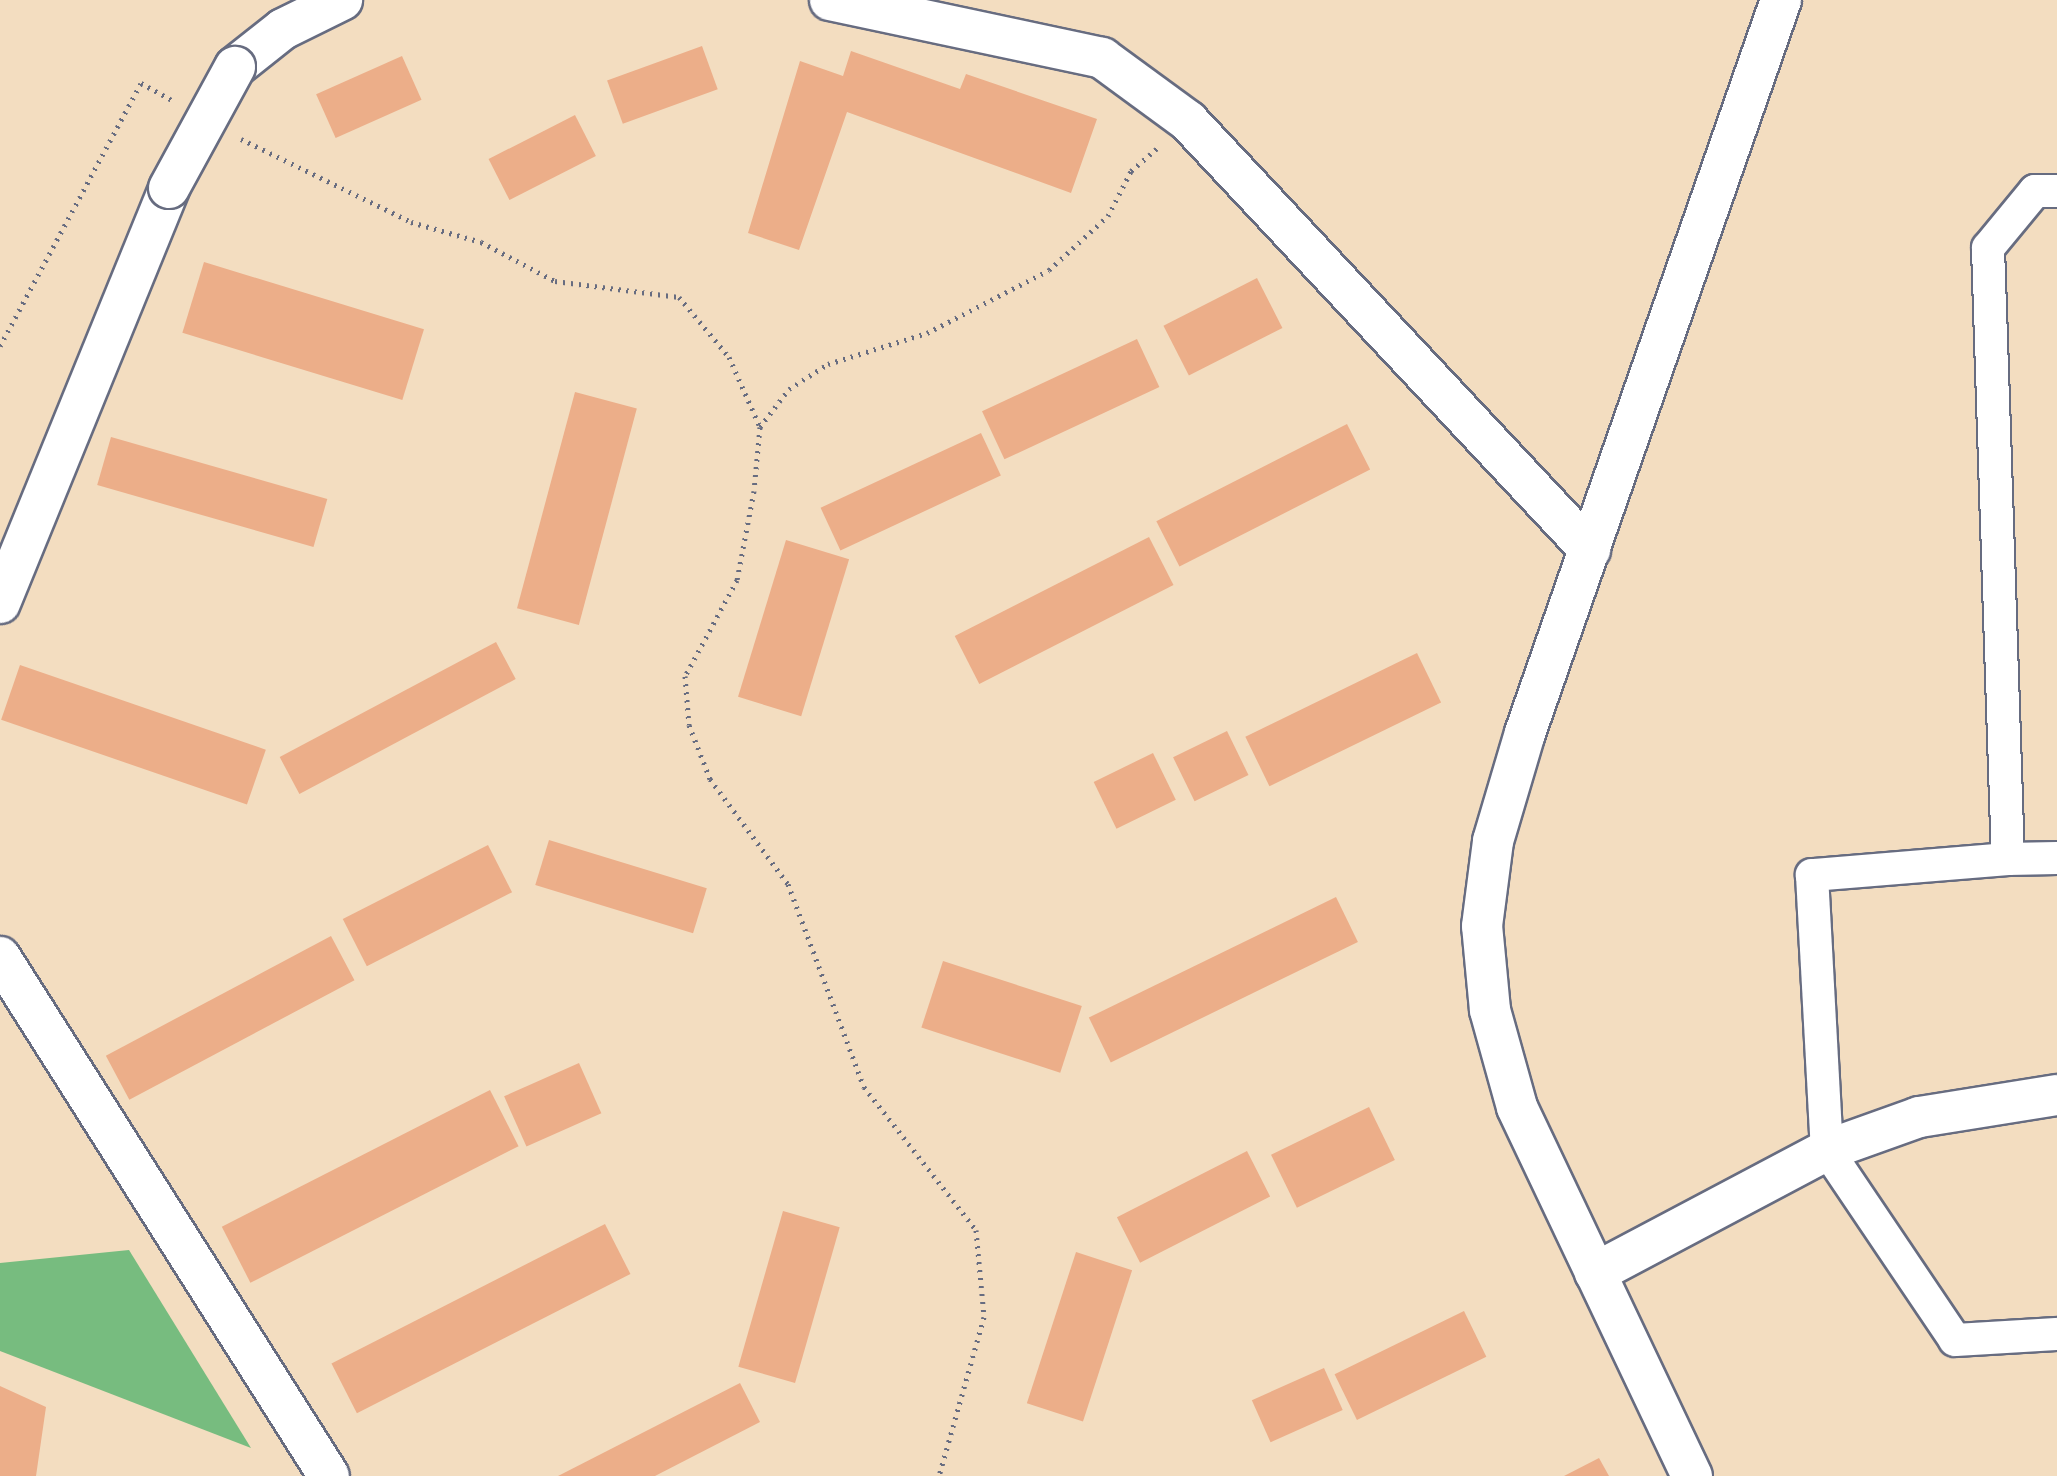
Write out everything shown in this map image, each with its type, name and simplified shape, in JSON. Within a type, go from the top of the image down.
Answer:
[{"type":"street","points":[[0,603],[169,188],[235,67],[283,29],[342,0]]},
{"type":"street","points":[[830,0],[1102,58],[1188,121],[1590,550]]},
{"type":"street","points":[[1692,1476],[1517,1107],[1490,1010],[1482,926],[1497,828],[1781,0]]},
{"type":"street","points":[[2008,859],[1988,248],[2035,191],[2057,191]]},
{"type":"street","points":[[2057,858],[1812,875],[1827,1150],[1955,1340],[2057,1334]]},
{"type":"street","points":[[0,957],[329,1476]]},
{"type":"street","points":[[1595,1273],[1827,1150],[1919,1117],[2057,1095]]},
{"type":"path","points":[[0,346],[141,83],[182,106]]},
{"type":"path","points":[[939,1476],[984,1317],[976,1230],[864,1087],[788,884],[710,779],[689,725],[685,676],[737,580],[760,427],[789,389],[828,364],[927,333],[1049,270],[1108,216],[1131,171],[1188,121]]},
{"type":"path","points":[[237,137],[411,222],[481,242],[555,281],[679,297],[729,357],[760,427]]},
{"type":"green space","points":[[129,1250],[251,1448],[0,1351],[0,1263]]},
{"type":"building","points":[[702,46],[718,89],[623,124],[607,81]]},
{"type":"building","points":[[851,51],[960,89],[966,74],[1097,119],[1071,193],[847,112],[799,250],[748,233],[800,61],[843,76]]},
{"type":"building","points":[[402,56],[422,100],[336,138],[316,94]]},
{"type":"building","points":[[575,115],[596,156],[509,200],[489,159]]},
{"type":"building","points":[[204,262],[424,329],[402,400],[182,333]]},
{"type":"building","points":[[1257,278],[1282,328],[1189,376],[1163,326]]},
{"type":"building","points":[[1137,339],[1159,387],[1004,459],[982,411]]},
{"type":"building","points":[[575,392],[637,409],[579,625],[517,608]]},
{"type":"building","points":[[1347,424],[1370,469],[1179,567],[1156,521]]},
{"type":"building","points":[[981,433],[1001,476],[840,550],[821,508]]},
{"type":"building","points":[[111,437],[327,499],[314,547],[97,485]]},
{"type":"building","points":[[1149,537],[1174,585],[979,684],[955,636]]},
{"type":"building","points":[[786,540],[849,559],[801,716],[738,697]]},
{"type":"building","points":[[496,642],[516,679],[299,794],[280,757]]},
{"type":"building","points":[[1417,653],[1441,702],[1269,786],[1245,737]]},
{"type":"building","points":[[20,665],[266,750],[247,804],[1,720]]},
{"type":"building","points":[[1227,731],[1248,775],[1195,801],[1173,757]]},
{"type":"building","points":[[1153,753],[1176,800],[1116,829],[1094,782]]},
{"type":"building","points":[[549,840],[707,888],[693,933],[535,885]]},
{"type":"building","points":[[488,845],[512,892],[367,966],[343,919]]},
{"type":"building","points":[[1336,897],[1358,942],[1111,1062],[1089,1018]]},
{"type":"building","points":[[331,936],[354,980],[129,1100],[106,1056]]},
{"type":"building","points":[[943,961],[1082,1006],[1060,1073],[921,1028]]},
{"type":"building","points":[[579,1063],[601,1113],[526,1147],[504,1096]]},
{"type":"building","points":[[490,1090],[519,1146],[250,1283],[222,1227]]},
{"type":"building","points":[[1369,1107],[1395,1160],[1297,1208],[1271,1155]]},
{"type":"building","points":[[1247,1151],[1270,1196],[1140,1263],[1117,1217]]},
{"type":"building","points":[[783,1211],[840,1227],[795,1383],[738,1367]]},
{"type":"building","points":[[605,1224],[630,1274],[357,1413],[331,1363]]},
{"type":"building","points":[[1076,1252],[1132,1270],[1083,1421],[1027,1403]]},
{"type":"building","points":[[1464,1311],[1486,1357],[1357,1420],[1335,1374]]},
{"type":"building","points":[[1324,1368],[1343,1410],[1271,1442],[1252,1400]]},
{"type":"building","points":[[740,1383],[760,1422],[655,1476],[558,1476]]},
{"type":"building","points":[[0,1386],[46,1407],[36,1476],[0,1476]]},
{"type":"building","points":[[1599,1458],[1609,1476],[1564,1476]]}]
